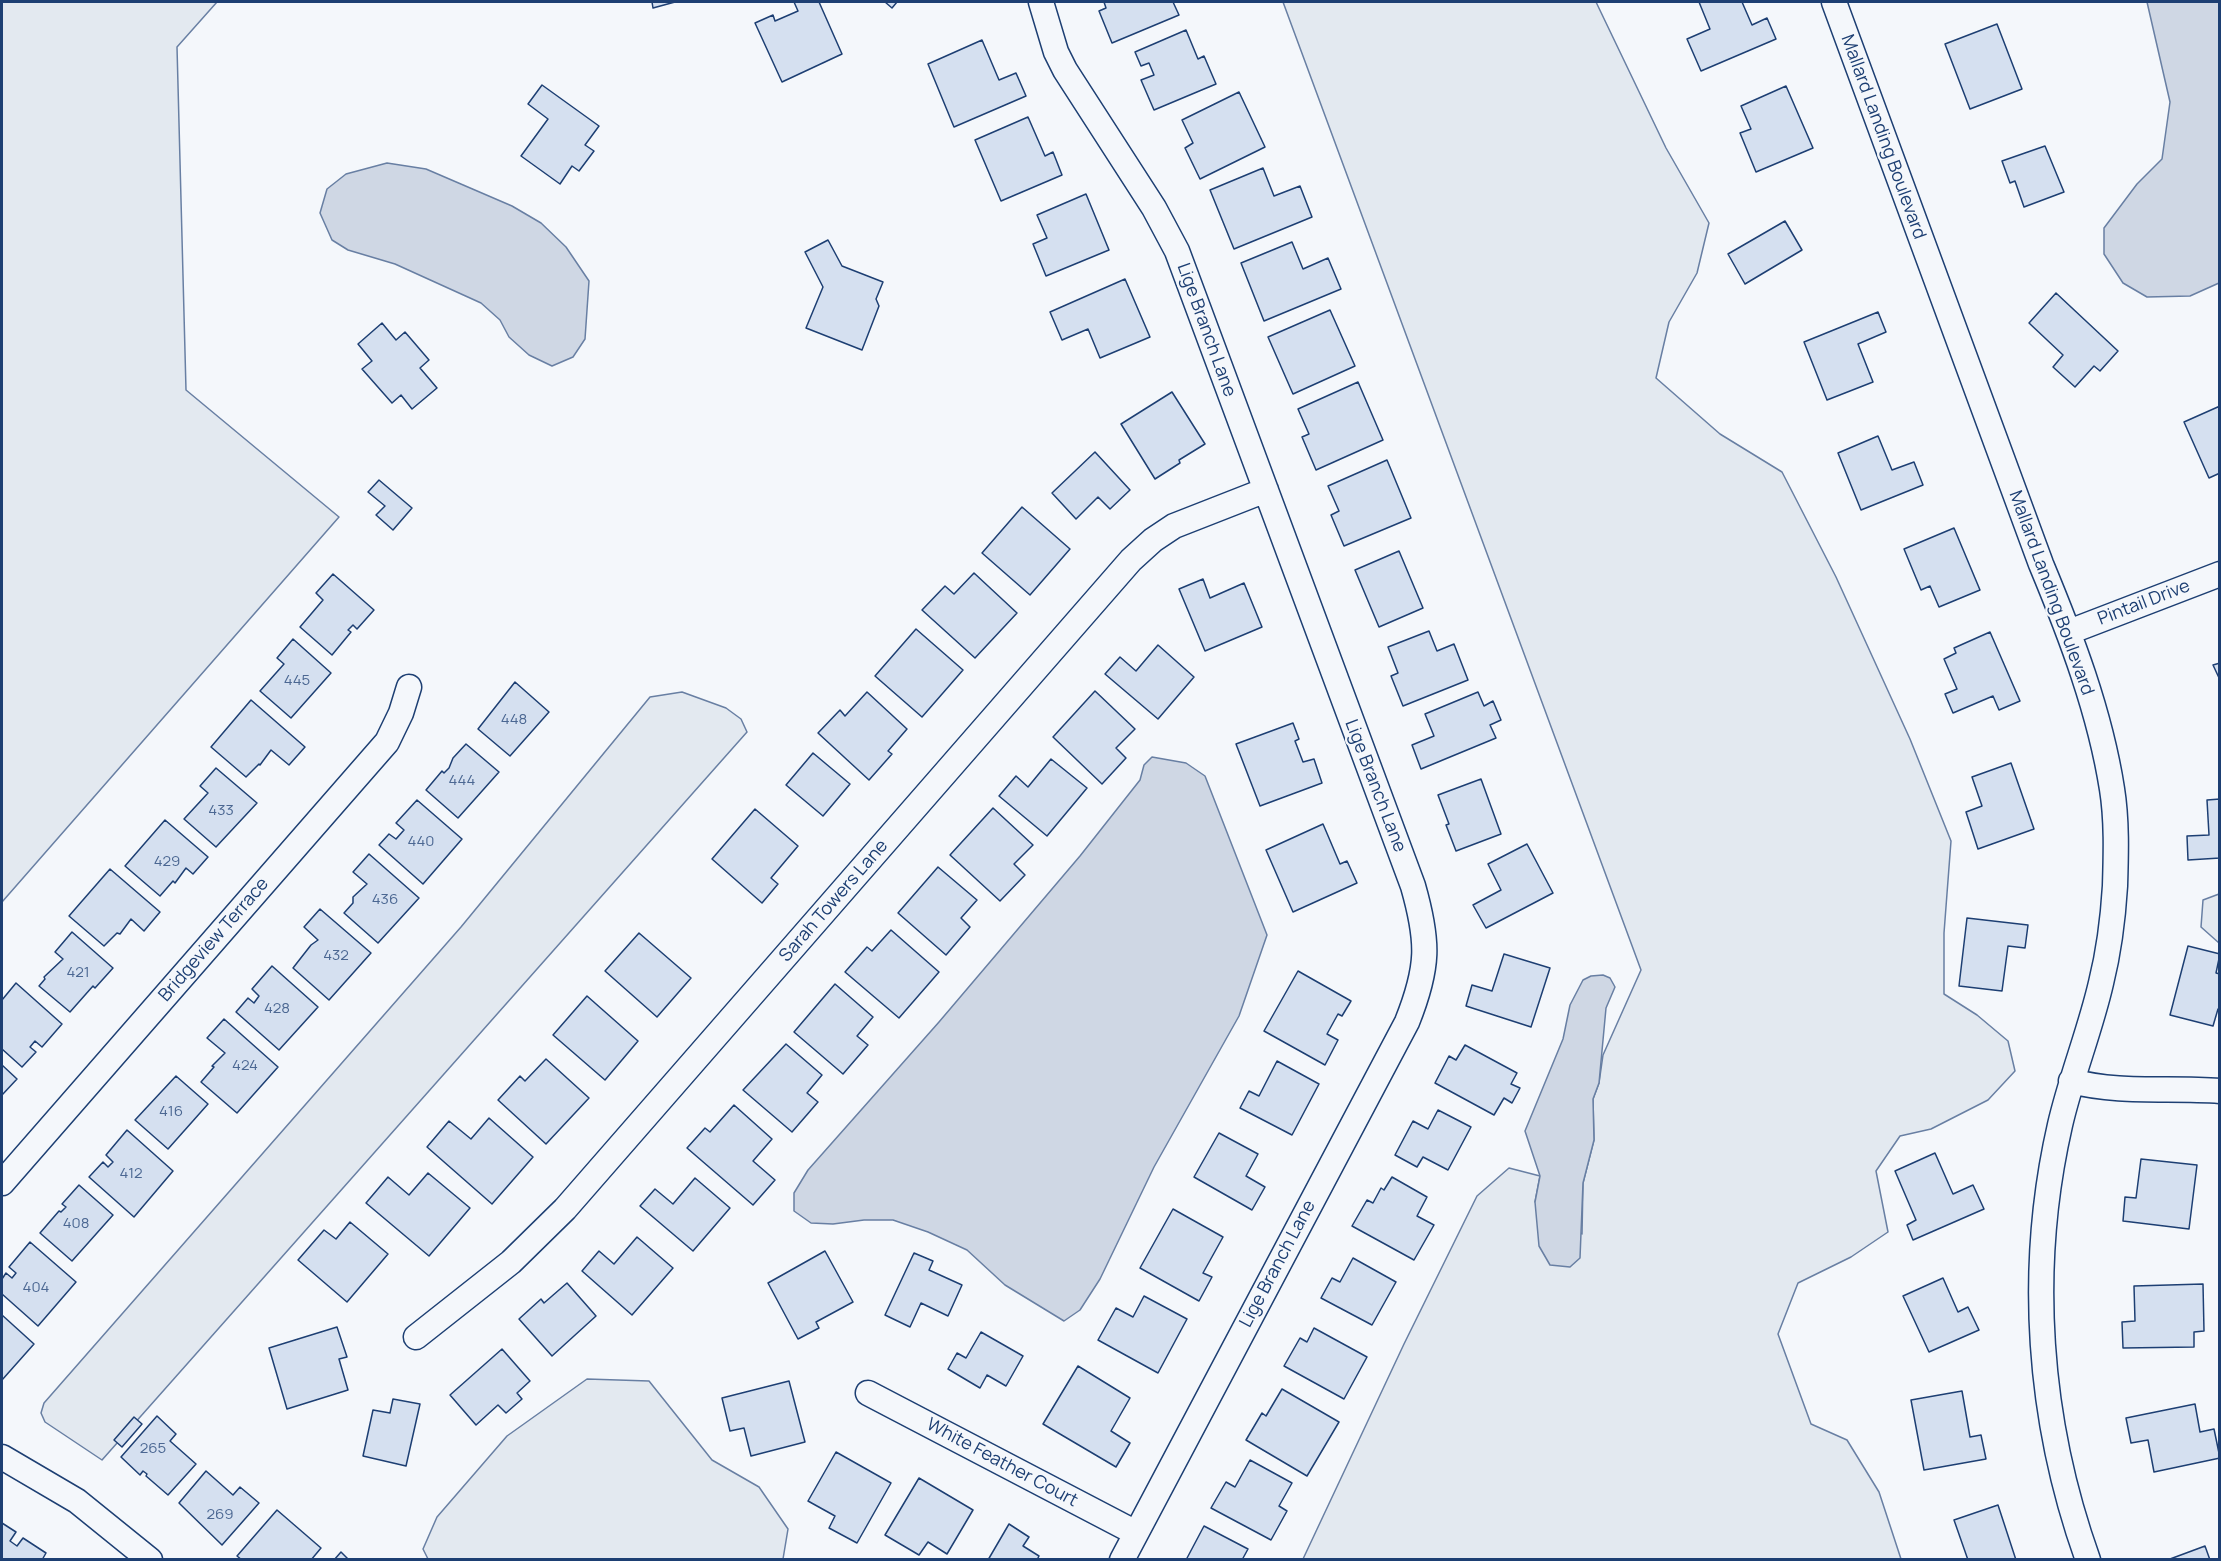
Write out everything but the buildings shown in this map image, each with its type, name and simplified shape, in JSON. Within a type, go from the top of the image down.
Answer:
[{"type":"street","name":"Lige Branch Lane","points":[[1041,2],[1056,52],[1065,70],[1154,208],[1177,251],[1413,886],[1426,946],[1423,973],[1407,1022],[1122,1560]]},
{"type":"street","name":"Mallard Landing Boulevard","points":[[1834,2],[2041,564],[2069,632],[2104,746],[2113,791],[2115,886],[2110,941],[2101,984],[2060,1126],[2049,1184],[2043,1245],[2044,1370],[2065,1484],[2088,1560]]},
{"type":"street","name":"Sarah Towers Lane","points":[[416,1337],[511,1262],[565,1209],[1131,560],[1153,540],[1174,526],[1266,490]]},
{"type":"street","name":"Pintail Drive","points":[[2069,632],[2220,574]]},
{"type":"street","name":"Bridgeview Terrace","points":[[2,1183],[387,742],[401,713],[409,687]]},
{"type":"street","points":[[2072,1081],[2093,1087],[2115,1089],[2220,1091]]},
{"type":"street","name":"White Feather Court","points":[[868,1393],[1136,1533]]},
{"type":"street","points":[[2,1457],[77,1501],[150,1560]]},
{"type":"shaded area","points":[[2,2],[217,2],[177,47],[186,390],[339,517],[2,902]]},
{"type":"shaded area","points":[[1283,2],[1596,2],[1666,148],[1709,223],[1697,273],[1669,322],[1656,378],[1720,434],[1782,472],[1836,577],[1910,739],[1951,841],[1944,933],[1944,994],[1977,1015],[2008,1041],[2015,1071],[1988,1100],[1931,1129],[1900,1136],[1876,1171],[1888,1232],[1851,1257],[1798,1283],[1778,1334],[1811,1424],[1847,1440],[1879,1492],[1901,1559],[1303,1559],[1404,1344],[1477,1196],[1509,1168],[1540,1176],[1535,1202],[1582,1234],[1583,1183],[1594,1140],[1593,1099],[1599,1083],[1603,1055],[1641,970]]},
{"type":"shaded area","points":[[2147,2],[2219,2],[2219,283],[2190,296],[2147,297],[2123,283],[2104,254],[2104,228],[2137,184],[2162,159],[2170,102]]},
{"type":"shaded area","points":[[387,163],[426,169],[512,206],[541,223],[566,247],[589,281],[585,339],[573,357],[552,366],[529,355],[509,337],[500,320],[481,303],[395,264],[348,250],[332,240],[320,213],[327,189],[346,174]]},
{"type":"shaded area","points":[[682,692],[726,708],[741,719],[747,732],[102,1460],[45,1422],[41,1413],[44,1403],[461,927],[650,697]]},
{"type":"shaded area","points":[[1152,757],[1186,763],[1205,776],[1267,935],[1239,1016],[1154,1167],[1100,1279],[1080,1310],[1064,1321],[1005,1285],[967,1250],[928,1232],[893,1220],[864,1220],[833,1224],[811,1223],[794,1211],[794,1193],[808,1170],[939,1022],[1080,856],[1140,780],[1144,765]]},
{"type":"shaded area","points":[[2220,894],[2219,943],[2201,927],[2203,900]]},
{"type":"shaded area","points":[[1603,975],[1610,978],[1615,987],[1606,1008],[1599,1083],[1593,1099],[1594,1140],[1583,1183],[1580,1258],[1570,1267],[1550,1265],[1539,1246],[1535,1202],[1540,1176],[1525,1131],[1563,1039],[1570,1005],[1583,980],[1591,976]]},
{"type":"shaded area","points":[[587,1379],[649,1381],[712,1460],[759,1487],[788,1529],[783,1559],[428,1559],[423,1549],[437,1517],[507,1436]]}]
